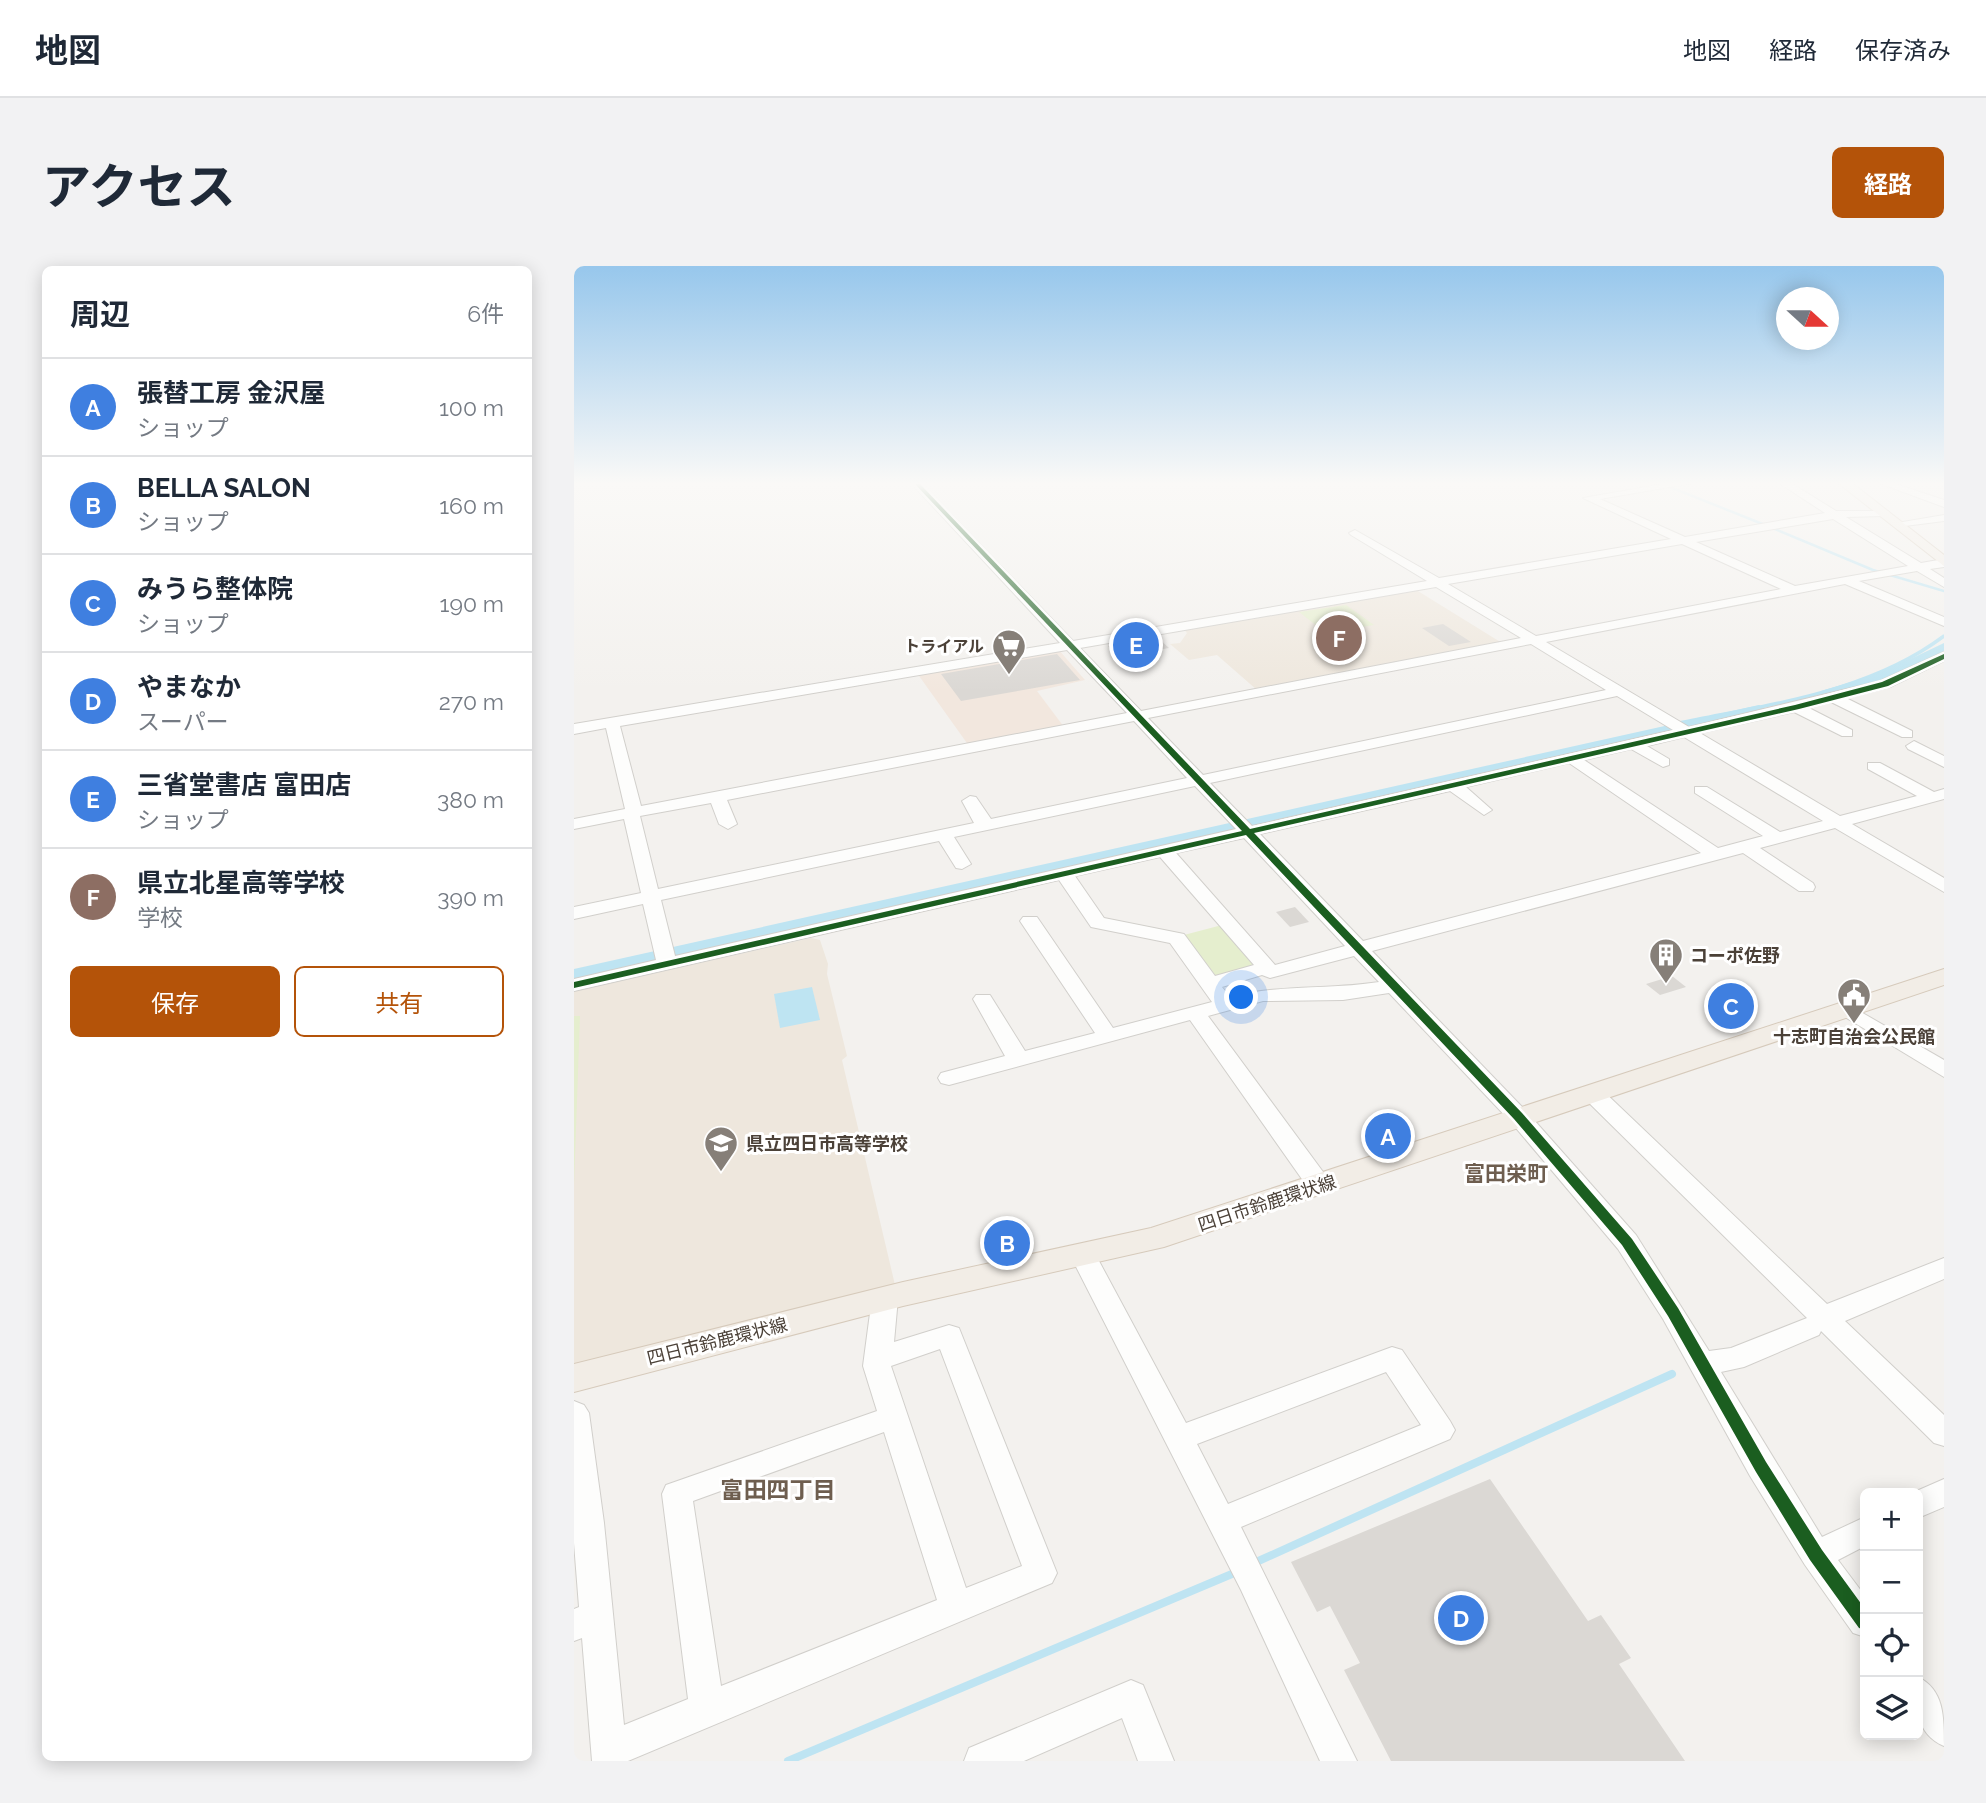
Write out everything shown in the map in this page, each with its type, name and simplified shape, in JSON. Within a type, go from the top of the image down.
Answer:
[{"type":"main road","name":"四日市鈴鹿環状線","points":[[574,1378],[885,1298],[1153,1239],[1321,1186],[1435,1148],[1518,1116],[1635,1081],[1944,977]]},
{"type":"street","points":[[981,553],[1518,1116],[1615,1226],[1673,1312],[1761,1467],[1816,1555],[1860,1615]]},
{"type":"street","points":[[1388,553],[1944,886]]},
{"type":"street","points":[[574,729],[1612,553]]},
{"type":"street","points":[[1709,553],[1794,590]]},
{"type":"street","points":[[1894,553],[1944,583]]},
{"type":"street","points":[[574,824],[1944,562]]},
{"type":"street","points":[[1846,580],[1944,622]]},
{"type":"street","points":[[574,972],[666,958],[1064,874],[1241,828],[1571,758],[1685,729],[1796,707],[1899,679],[1944,656]]},
{"type":"street","points":[[574,913],[1620,691]]},
{"type":"street","points":[[1852,693],[1944,762]]},
{"type":"street","points":[[1834,698],[1909,734]]},
{"type":"street","points":[[1796,707],[1847,733]]},
{"type":"street","points":[[612,722],[666,958]]},
{"type":"street","points":[[1633,744],[1663,762]]},
{"type":"street","points":[[1571,758],[1716,855]]},
{"type":"street","points":[[1874,766],[1938,796]]},
{"type":"street","points":[[1452,784],[1484,810]]},
{"type":"street","points":[[1701,790],[1778,838]]},
{"type":"street","points":[[718,796],[728,824]]},
{"type":"street","points":[[1164,850],[1270,972],[1938,796]]},
{"type":"street","points":[[970,801],[982,822],[989,825]]},
{"type":"street","points":[[944,835],[962,864]]},
{"type":"street","points":[[1745,847],[1806,887]]},
{"type":"street","points":[[1064,874],[1098,923],[1177,938],[1225,1004]]},
{"type":"street","points":[[1030,921],[1107,1035]]},
{"type":"street","points":[[574,985],[666,958]]},
{"type":"street","points":[[1212,983],[1267,968]]},
{"type":"street","points":[[949,1078],[1262,995],[1343,993],[1393,986]]},
{"type":"street","points":[[983,999],[1012,1051],[1021,1059]]},
{"type":"street","points":[[1847,1010],[1944,1070]]},
{"type":"street","points":[[1195,1012],[1321,1186]]},
{"type":"street","points":[[1591,1092],[1817,1321],[1829,1323],[1944,1434]]},
{"type":"street","points":[[1083,1255],[1245,1567],[1339,1761]]},
{"type":"street","points":[[1702,1363],[1734,1359],[1944,1268]]},
{"type":"street","points":[[885,1298],[877,1366],[956,1609]]},
{"type":"street","points":[[574,1413],[585,1621],[609,1755],[708,1708],[1041,1573],[949,1336],[880,1357]]},
{"type":"street","points":[[1177,1439],[1392,1358],[1440,1430],[1221,1521]]},
{"type":"street","points":[[708,1708],[677,1494],[893,1417]]},
{"type":"street","points":[[1923,1502],[1944,1492]]},
{"type":"street","points":[[1816,1555],[1860,1533]]},
{"type":"street","points":[[983,1761],[1131,1697],[1156,1761]]},
{"type":"street","points":[[1923,1701],[1944,1728]]},
{"type":"shaded area","points":[[1413,588],[1502,643],[1257,690],[1217,655],[1189,660],[1170,644],[1180,643],[1187,633],[1182,627]]},
{"type":"shaded area","points":[[1058,649],[1085,680],[1037,691],[1064,727],[969,746],[917,673]]},
{"type":"shaded area","name":"県立四日市高等学校","points":[[811,938],[820,940],[828,964],[827,974],[847,1056],[842,1060],[895,1285],[574,1367],[574,991]]},
{"type":"green space","points":[[1346,605],[1374,625],[1326,633],[1299,612]]},
{"type":"green space","points":[[1222,925],[1255,965],[1221,976],[1215,975],[1184,935]]},
{"type":"green space","points":[[574,1016],[580,1016],[574,1185]]},
{"type":"water","points":[[812,987],[820,1020],[780,1028],[774,994]]},
{"type":"building","points":[[1443,624],[1471,642],[1449,646],[1422,628]]},
{"type":"building","points":[[1157,637],[1169,648],[1119,657],[1108,646]]},
{"type":"building","name":"トライアル","points":[[1057,654],[1080,680],[961,701],[941,674]]},
{"type":"building","points":[[1295,907],[1309,922],[1290,927],[1276,912]]},
{"type":"building","name":"コーポ佐野","points":[[1672,976],[1686,987],[1660,995],[1646,984]]},
{"type":"building","points":[[1490,1479],[1588,1621],[1601,1615],[1631,1658],[1619,1664],[1685,1761],[1391,1761],[1344,1670],[1360,1663],[1330,1606],[1317,1612],[1291,1562]]},
{"type":"waterway","points":[[1832,553],[1873,570],[1944,591]]},
{"type":"waterway","points":[[1679,723],[1783,702],[1851,684],[1915,655],[1944,636]]},
{"type":"waterway","points":[[1828,695],[1888,677],[1944,649]]},
{"type":"waterway","points":[[574,978],[1759,711]]},
{"type":"waterway","points":[[1254,1563],[1672,1374]]},
{"type":"waterway","points":[[788,1761],[1239,1571]]},
{"type":"cycle path","points":[[982,553],[1518,1116],[1627,1242],[1673,1312],[1761,1467],[1816,1555],[1860,1615]]},
{"type":"cycle path","points":[[574,985],[1796,707],[1885,684],[1944,656]]},
{"type":"place","name":"県立北星高等学校","points":[[1339,638]]},
{"type":"place","name":"三省堂書店 富田店","points":[[1136,645]]},
{"type":"place","name":"トライアル","points":[[1009,676]]},
{"type":"place","name":"コーポ佐野","points":[[1666,985]]},
{"type":"place","name":"みうら整体院","points":[[1731,1006]]},
{"type":"place","name":"十志町自治会公民館","points":[[1854,1025]]},
{"type":"place","name":"張替工房 金沢屋","points":[[1388,1136]]},
{"type":"place","name":"県立四日市高等学校","points":[[721,1173]]},
{"type":"place","name":"BELLA SALON","points":[[1007,1243]]},
{"type":"place","name":"やまなか","points":[[1461,1618]]},
{"type":"district","name":"富田栄町","points":[[1506,1173]]},
{"type":"district","name":"富田四丁目","points":[[778,1489]]}]
